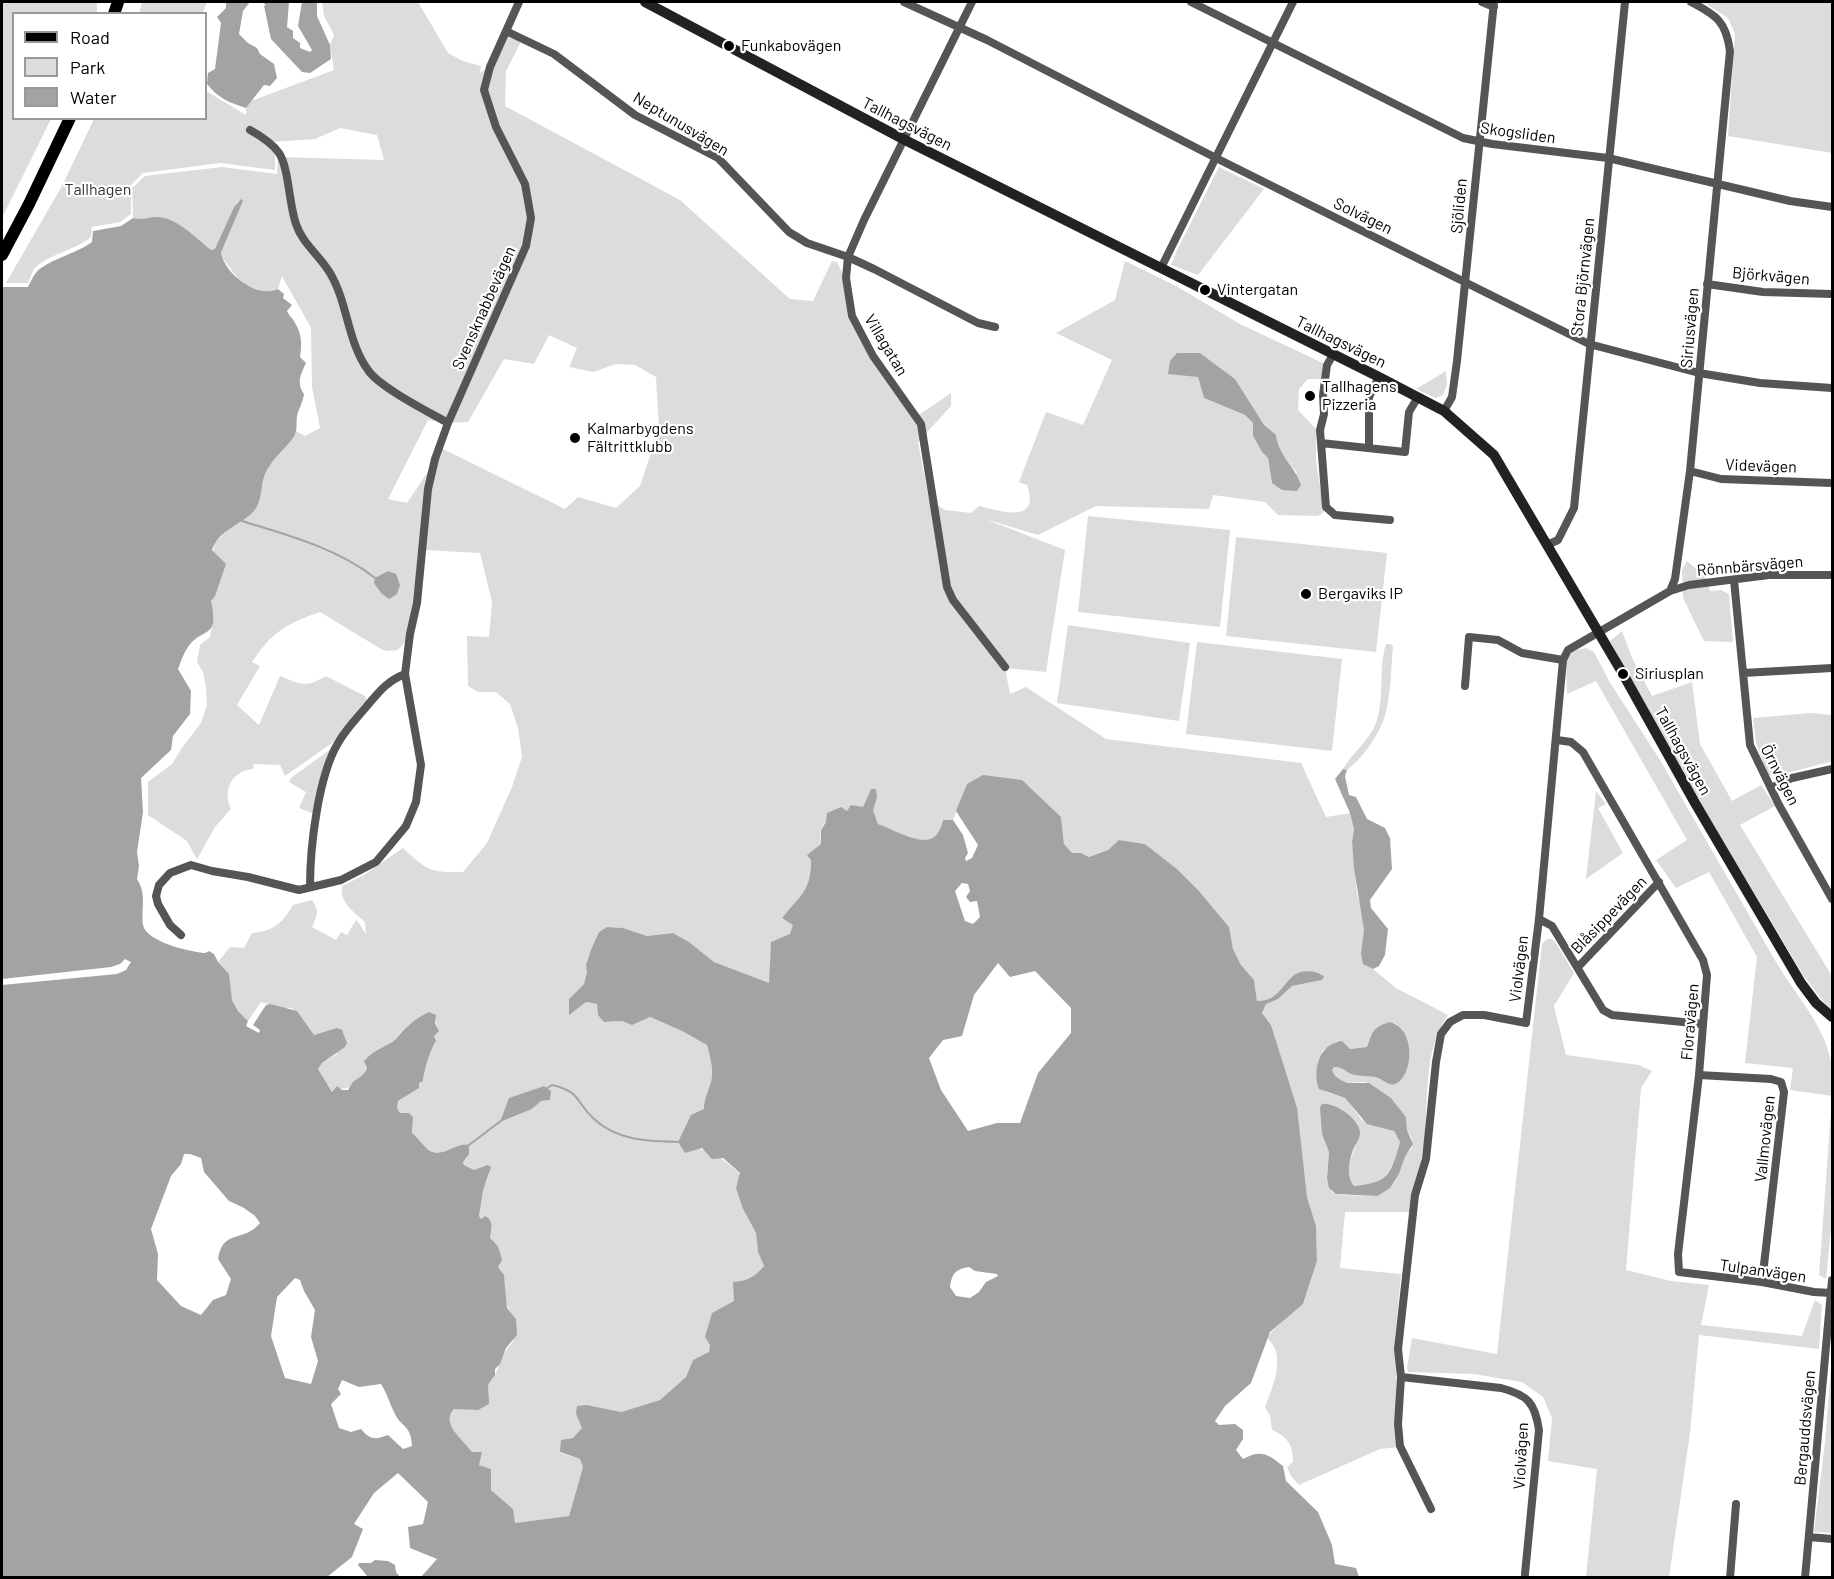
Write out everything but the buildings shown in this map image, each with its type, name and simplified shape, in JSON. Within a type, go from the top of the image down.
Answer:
[{"type":"main road","name":"Tallhagsvägen","points":[[645,2],[903,139],[1444,411],[1494,455],[1801,983],[1816,1003],[1833,1017]]},
{"type":"main road","points":[[2,255],[69,120]]},
{"type":"street","name":"Svensknabbevägen","points":[[181,935],[171,925],[158,904],[156,896],[159,885],[170,873],[191,865],[299,890],[341,880],[375,862],[406,826],[417,799],[421,765],[405,674],[417,603],[428,489],[435,459],[448,423],[526,246],[531,218],[525,184],[490,112],[484,90],[490,67],[519,2]]},
{"type":"street","name":"Solvägen","points":[[904,2],[987,40],[1216,158],[1589,344],[1699,373],[1760,383],[1833,388]]},
{"type":"street","name":"Villagatan","points":[[972,2],[903,139],[848,257],[846,278],[852,316],[872,355],[921,424],[947,587],[953,600],[1005,668]]},
{"type":"street","name":"Skogsliden","points":[[1191,2],[1463,138],[1478,142],[1608,158],[1790,201],[1833,207]]},
{"type":"street","points":[[1161,268],[1293,2]]},
{"type":"street","points":[[1482,2],[1494,4]]},
{"type":"street","name":"Stora Björnvägen","points":[[1547,545],[1558,540],[1574,508],[1625,2]]},
{"type":"street","name":"Siriusvägen","points":[[1670,591],[1675,579],[1690,471],[1730,51],[1728,37],[1722,23],[1712,13],[1690,2]]},
{"type":"street","name":"Sjöliden","points":[[1444,411],[1452,397],[1454,384],[1494,4]]},
{"type":"street","name":"Neptunusvägen","points":[[506,30],[554,54],[635,115],[718,158],[789,232],[807,243],[848,257],[978,323],[995,327]]},
{"type":"street","points":[[250,130],[266,140],[280,154],[296,225],[330,273],[338,290],[355,349],[369,372],[393,390],[448,423]]},
{"type":"street","name":"Björkvägen","points":[[1707,284],[1763,292],[1833,294]]},
{"type":"street","points":[[1333,355],[1327,365],[1320,430],[1326,507],[1335,515],[1390,520]]},
{"type":"street","points":[[1369,448],[1369,398],[1379,377]]},
{"type":"street","points":[[1321,443],[1405,452],[1409,412],[1418,397]]},
{"type":"street","name":"Videvägen","points":[[1690,471],[1721,479],[1833,483]]},
{"type":"street","name":"Rönnbärsvägen","points":[[1670,591],[1689,585],[1769,575],[1833,575]]},
{"type":"street","name":"Örnvägen","points":[[1734,580],[1750,745],[1771,788],[1830,889],[1833,899]]},
{"type":"street","points":[[1465,686],[1470,637],[1498,640],[1522,653],[1563,660],[1568,650],[1670,591]]},
{"type":"street","name":"Violvägen","points":[[1431,1509],[1400,1446],[1398,1424],[1401,1377],[1398,1349],[1415,1195],[1426,1160],[1441,1034],[1450,1022],[1463,1015],[1484,1015],[1526,1023],[1539,919],[1563,660]]},
{"type":"street","points":[[1743,673],[1833,668]]},
{"type":"street","points":[[310,887],[310,865],[316,816],[334,751],[351,725],[391,680],[405,674]]},
{"type":"street","name":"Floravägen","points":[[1557,740],[1571,742],[1583,752],[1703,960],[1707,975],[1699,1075],[1678,1254],[1679,1272],[1690,1275]]},
{"type":"street","points":[[1771,788],[1792,778],[1833,769]]},
{"type":"street","name":"Blåsippevägen","points":[[1578,967],[1659,882]]},
{"type":"street","points":[[1539,919],[1552,926],[1603,1010],[1612,1015],[1703,1024]]},
{"type":"street","name":"Vallmovägen","points":[[1699,1075],[1771,1079],[1781,1082],[1784,1092],[1762,1282]]},
{"type":"street","name":"Tulpanvägen","points":[[1690,1275],[1762,1282],[1831,1293]]},
{"type":"street","name":"Bergauddsvägen","points":[[1805,1578],[1833,1280]]},
{"type":"street","name":"Violvägen","points":[[1401,1377],[1501,1388],[1523,1397],[1536,1411],[1539,1430],[1525,1574]]},
{"type":"street","points":[[1730,1578],[1736,1504]]},
{"type":"street","points":[[1809,1537],[1833,1539]]},
{"type":"green space","name":"Tallhagen","points":[[2,2],[97,2],[97,12],[12,12],[12,120],[51,120],[2,218]]},
{"type":"green space","points":[[142,2],[207,2],[203,12],[139,12]]},
{"type":"green space","points":[[322,2],[418,2],[448,53],[463,61],[481,66],[480,73],[490,66],[506,31],[523,38],[506,71],[505,106],[680,200],[790,299],[813,301],[832,261],[837,262],[843,274],[848,317],[872,362],[913,419],[951,393],[951,406],[918,442],[929,500],[945,510],[971,513],[979,506],[1016,512],[1024,511],[1028,506],[1030,498],[1027,485],[1019,482],[1046,412],[1083,425],[1112,360],[1056,333],[1115,300],[1125,261],[1176,286],[1240,324],[1327,365],[1325,379],[1308,379],[1299,389],[1298,410],[1316,429],[1316,460],[1324,512],[1318,516],[1278,515],[1265,502],[1213,495],[1209,509],[1096,506],[1038,535],[985,519],[1065,550],[1046,672],[1005,668],[1010,694],[1026,687],[1106,739],[1301,763],[1326,817],[1351,813],[1357,893],[1362,909],[1364,930],[1363,963],[1396,988],[1448,1015],[1439,1030],[1430,1062],[1423,1149],[1411,1212],[1345,1212],[1340,1268],[1401,1274],[1395,1339],[1398,1447],[1380,1449],[1299,1485],[1287,1467],[1293,1462],[1291,1446],[1286,1439],[1272,1430],[1270,1416],[1265,1407],[1275,1379],[1277,1363],[1274,1348],[1267,1337],[1288,1315],[1303,1304],[1317,1261],[1316,1226],[1307,1197],[1286,1077],[1271,1025],[1262,1013],[1266,1004],[1278,999],[1292,986],[1322,980],[1320,974],[1298,975],[1275,996],[1257,1001],[1254,980],[1241,965],[1233,949],[1229,927],[1177,869],[1145,844],[1119,840],[1108,850],[1089,857],[1081,853],[1072,854],[1064,844],[1061,817],[1044,803],[967,784],[953,820],[943,820],[937,834],[932,838],[917,839],[878,824],[873,810],[877,798],[871,789],[863,807],[833,817],[821,829],[821,844],[808,855],[811,860],[807,886],[782,918],[794,925],[790,935],[771,942],[770,984],[714,962],[689,942],[673,933],[647,936],[623,928],[607,927],[599,932],[584,984],[569,999],[569,1014],[586,1002],[598,1004],[604,1022],[622,1021],[632,1025],[649,1017],[707,1045],[712,1075],[704,1109],[683,1132],[678,1143],[712,1154],[740,1174],[743,1209],[756,1233],[758,1252],[764,1266],[758,1274],[746,1281],[710,1345],[709,1353],[693,1360],[686,1377],[660,1400],[621,1412],[587,1405],[576,1414],[583,1428],[560,1453],[580,1459],[583,1467],[569,1516],[515,1523],[513,1509],[491,1490],[491,1469],[479,1465],[469,1448],[453,1430],[449,1420],[454,1409],[466,1406],[488,1385],[506,1350],[513,1342],[512,1314],[508,1309],[504,1278],[498,1267],[500,1264],[490,1238],[491,1223],[485,1216],[481,1219],[479,1216],[483,1191],[489,1175],[487,1166],[474,1170],[464,1165],[469,1145],[440,1153],[430,1151],[412,1133],[413,1117],[400,1113],[397,1108],[398,1101],[419,1088],[419,1083],[423,1081],[438,1028],[433,1013],[418,1019],[402,1031],[396,1039],[365,1065],[367,1068],[354,1085],[345,1088],[336,1087],[332,1092],[318,1069],[322,1063],[337,1054],[334,1030],[314,1035],[292,1008],[281,1008],[261,1002],[248,1021],[238,1011],[232,1000],[229,974],[218,962],[230,947],[244,948],[252,933],[277,925],[293,905],[312,900],[317,914],[312,927],[336,940],[341,932],[347,935],[356,920],[366,934],[365,922],[345,902],[342,886],[364,875],[403,848],[430,869],[443,872],[463,872],[487,843],[512,787],[522,757],[518,728],[510,704],[496,692],[478,692],[468,686],[467,636],[489,637],[492,602],[480,553],[424,550],[405,642],[398,650],[381,649],[320,612],[289,625],[267,643],[252,662],[260,666],[237,705],[259,725],[280,676],[308,684],[326,676],[365,696],[367,701],[332,743],[285,776],[280,765],[254,764],[253,769],[239,773],[228,789],[228,802],[231,809],[215,827],[197,859],[187,841],[148,815],[148,782],[172,764],[201,723],[207,705],[203,672],[197,662],[200,645],[210,637],[214,616],[211,601],[214,543],[242,521],[263,484],[267,469],[296,431],[305,436],[320,428],[312,387],[311,328],[282,276],[278,289],[271,293],[243,285],[221,254],[243,201],[238,201],[218,244],[215,249],[210,250],[189,232],[157,217],[143,221],[133,218],[132,188],[145,176],[222,167],[277,174],[278,157],[384,160],[377,135],[340,128],[315,139],[271,142],[265,128],[275,154],[275,170],[220,163],[143,173],[131,185],[131,214],[120,222],[92,227],[91,237],[85,242],[39,264],[34,269],[28,283],[6,283],[62,186],[94,120],[207,120],[207,92],[246,115],[246,108],[251,101],[334,70],[330,45],[334,35],[324,16]],"holes":[[[549,335],[577,348],[569,367],[593,372],[616,364],[635,365],[656,377],[659,429],[640,486],[616,508],[578,497],[565,509],[443,449],[407,503],[388,499],[428,420],[448,423],[468,422],[504,359],[534,364]],[[1200,353],[1235,379],[1277,447],[1297,473],[1272,483],[1268,458],[1253,436],[1253,423],[1245,415],[1204,398],[1198,377]],[[1390,1022],[1397,1024],[1401,1080],[1396,1084],[1390,1084],[1378,1078],[1354,1074],[1340,1067],[1334,1067],[1332,1070],[1335,1076],[1347,1083],[1365,1082],[1391,1098],[1406,1117],[1407,1130],[1412,1138],[1412,1148],[1390,1188],[1378,1196],[1341,1195],[1332,1192],[1330,1188],[1327,1173],[1329,1152],[1322,1134],[1341,1109],[1356,1123],[1360,1132],[1349,1166],[1350,1180],[1354,1186],[1382,1179],[1390,1169],[1400,1142],[1394,1131],[1362,1120],[1345,1098],[1325,1092],[1322,1051],[1337,1041],[1350,1049],[1367,1047],[1377,1028]],[[544,1086],[550,1100],[541,1101],[532,1109],[501,1122],[510,1098]]]},
{"type":"green space","points":[[1703,2],[1832,2],[1832,153],[1728,136],[1735,34],[1728,18]]},
{"type":"green space","points":[[1219,167],[1264,189],[1198,275],[1171,265]]},
{"type":"green space","points":[[1446,371],[1447,384],[1443,395],[1436,398],[1416,389]]},
{"type":"green space","points":[[1088,516],[1230,530],[1220,627],[1078,612]]},
{"type":"green space","name":"Bergaviks IP","points":[[1236,537],[1387,553],[1376,652],[1226,636]]},
{"type":"green space","name":"Siriusplan","points":[[1687,561],[1706,577],[1710,591],[1721,590],[1729,594],[1733,642],[1704,641],[1683,598],[1682,570]]},
{"type":"green space","points":[[1068,625],[1190,643],[1179,721],[1057,703]]},
{"type":"green space","points":[[1622,631],[1632,658],[1652,696],[1692,682],[1700,744],[1732,801],[1761,785],[1775,806],[1740,825],[1832,976],[1832,1010],[1803,975],[1656,726],[1610,641]]},
{"type":"green space","points":[[1197,642],[1342,659],[1332,751],[1186,734]]},
{"type":"green space","points":[[1386,644],[1391,644],[1393,647],[1387,707],[1382,725],[1367,750],[1347,770],[1343,769],[1369,736],[1376,723]]},
{"type":"green space","points":[[1586,648],[1594,652],[1609,681],[1660,760],[1776,962],[1810,1012],[1829,1053],[1833,1075],[1832,1096],[1790,1090],[1793,1068],[1745,1063],[1757,957],[1709,872],[1676,888],[1656,860],[1687,840],[1596,681],[1567,694],[1566,662],[1573,651]]},
{"type":"green space","points":[[1810,713],[1832,715],[1832,762],[1768,775],[1756,743],[1753,718]]},
{"type":"green space","points":[[332,748],[314,812],[299,808],[306,792],[289,782],[291,778]]},
{"type":"green space","points":[[1596,791],[1606,804],[1598,808],[1623,853],[1586,879]]},
{"type":"green space","points":[[1547,939],[1552,939],[1556,943],[1574,973],[1554,1006],[1566,1055],[1639,1065],[1652,1071],[1641,1088],[1626,1270],[1671,1281],[1709,1285],[1701,1325],[1802,1336],[1815,1300],[1822,1305],[1819,1349],[1699,1335],[1690,1433],[1669,1577],[1586,1577],[1597,1469],[1548,1461],[1552,1418],[1543,1397],[1522,1382],[1474,1374],[1408,1372],[1407,1368],[1412,1338],[1497,1354],[1542,944]]},
{"type":"green space","points":[[1832,1097],[1832,1219],[1826,1279],[1819,1275]]},
{"type":"green space","points":[[1832,1355],[1832,1533],[1814,1532],[1825,1442]]},
{"type":"water","points":[[226,2],[250,2],[243,11],[239,34],[274,64],[277,78],[270,86],[264,85],[246,108],[215,93],[207,84],[208,73],[215,69],[221,23],[217,17],[226,8]]},
{"type":"water","points":[[262,2],[289,2],[287,27],[293,31],[293,38],[300,43],[300,48],[310,52],[312,50],[298,26],[302,2],[317,2],[317,16],[330,45],[331,59],[310,73],[302,72],[271,39],[264,6],[266,5]]},
{"type":"water","points":[[241,199],[243,201],[221,253],[229,269],[243,283],[261,291],[278,289],[284,294],[283,298],[292,305],[287,311],[299,331],[300,357],[306,363],[300,382],[304,394],[297,416],[295,435],[268,469],[263,479],[256,509],[219,538],[212,550],[226,564],[215,596],[211,601],[212,627],[188,647],[178,669],[191,691],[190,714],[173,736],[171,750],[141,778],[143,812],[137,852],[139,866],[137,879],[143,896],[143,925],[146,931],[160,941],[190,951],[205,953],[209,951],[214,954],[229,974],[232,1000],[238,1011],[248,1021],[246,1026],[259,1033],[260,1030],[253,1025],[266,1005],[270,1004],[297,1011],[314,1035],[337,1028],[342,1030],[347,1043],[345,1047],[322,1063],[318,1069],[332,1092],[337,1086],[342,1090],[348,1090],[353,1082],[366,1071],[364,1061],[372,1053],[396,1039],[415,1020],[429,1012],[436,1015],[435,1023],[439,1031],[434,1036],[436,1041],[423,1081],[419,1083],[419,1088],[398,1101],[397,1108],[400,1113],[409,1113],[413,1117],[412,1133],[430,1151],[440,1153],[469,1145],[469,1154],[463,1162],[464,1165],[474,1170],[488,1165],[491,1167],[483,1191],[479,1216],[481,1219],[485,1216],[491,1223],[490,1238],[497,1245],[502,1260],[498,1267],[504,1275],[507,1308],[516,1319],[517,1335],[506,1348],[500,1364],[495,1369],[495,1375],[488,1385],[489,1404],[478,1410],[454,1409],[450,1420],[454,1431],[472,1452],[482,1452],[479,1465],[491,1469],[491,1490],[513,1509],[515,1523],[569,1516],[583,1467],[580,1459],[560,1452],[561,1440],[573,1438],[582,1428],[576,1414],[577,1406],[587,1405],[621,1412],[660,1400],[686,1377],[693,1360],[709,1352],[710,1345],[705,1337],[712,1313],[734,1301],[733,1282],[750,1278],[764,1266],[758,1252],[756,1233],[743,1209],[736,1188],[740,1173],[723,1158],[712,1159],[702,1148],[685,1153],[678,1142],[691,1115],[704,1109],[712,1075],[707,1045],[650,1017],[632,1025],[622,1021],[604,1022],[598,1015],[597,1004],[586,1002],[569,1015],[569,999],[584,984],[586,965],[599,932],[607,927],[623,928],[647,936],[673,933],[689,942],[714,962],[769,983],[771,942],[790,934],[793,925],[782,918],[807,886],[811,860],[807,855],[821,844],[821,830],[826,822],[827,813],[841,807],[847,811],[851,805],[863,807],[871,789],[876,789],[877,798],[873,810],[878,824],[908,837],[925,840],[937,834],[943,820],[953,820],[963,835],[968,853],[966,861],[972,858],[978,845],[956,811],[967,784],[983,775],[1022,780],[1061,817],[1064,844],[1072,853],[1081,853],[1089,857],[1108,850],[1119,840],[1145,844],[1177,869],[1229,927],[1233,949],[1241,965],[1254,980],[1257,1001],[1274,996],[1295,974],[1313,972],[1324,977],[1322,980],[1292,986],[1278,999],[1266,1004],[1262,1013],[1271,1025],[1297,1108],[1307,1197],[1316,1226],[1317,1261],[1303,1304],[1270,1332],[1251,1383],[1225,1406],[1215,1421],[1219,1425],[1235,1424],[1243,1430],[1243,1439],[1236,1450],[1243,1459],[1255,1454],[1264,1454],[1283,1466],[1286,1481],[1318,1512],[1332,1545],[1335,1564],[1356,1568],[1359,1577],[421,1577],[437,1559],[410,1548],[408,1527],[423,1524],[428,1502],[398,1473],[374,1493],[354,1524],[363,1529],[352,1557],[327,1577],[2,1578],[2,287],[28,287],[39,269],[92,242],[93,231],[121,226],[133,218],[157,217],[171,220],[211,250],[215,249],[234,207]],"holes":[[[962,883],[968,884],[970,891],[966,897],[970,902],[977,901],[980,917],[973,924],[965,921],[955,891]],[[998,963],[1010,977],[1035,971],[1071,1008],[1071,1033],[1038,1073],[1020,1123],[997,1123],[968,1131],[941,1090],[929,1058],[943,1040],[962,1036],[974,995]],[[184,1154],[201,1158],[204,1172],[229,1201],[244,1208],[260,1223],[247,1233],[224,1243],[218,1259],[231,1279],[226,1295],[213,1300],[201,1315],[181,1306],[157,1280],[158,1254],[151,1229],[171,1176],[181,1164]],[[969,1267],[975,1271],[998,1276],[986,1282],[979,1292],[970,1298],[956,1296],[950,1287],[952,1279],[957,1271]],[[295,1278],[300,1280],[315,1310],[311,1337],[318,1361],[311,1384],[285,1378],[271,1336],[277,1297]],[[342,1380],[359,1387],[381,1384],[397,1417],[408,1430],[412,1446],[403,1449],[388,1435],[373,1438],[361,1429],[351,1432],[339,1428],[331,1404],[341,1394],[338,1389]]]},
{"type":"water","points":[[1177,353],[1200,353],[1235,379],[1264,425],[1276,435],[1283,455],[1301,485],[1297,491],[1282,490],[1272,483],[1268,458],[1253,436],[1253,423],[1245,415],[1204,398],[1198,377],[1168,374],[1170,361]]},
{"type":"water","points":[[388,571],[396,574],[400,585],[397,594],[389,599],[374,583],[375,578]]},
{"type":"water","points":[[1343,769],[1347,770],[1345,776],[1349,795],[1356,797],[1367,819],[1385,828],[1390,838],[1392,869],[1370,900],[1371,908],[1388,929],[1385,955],[1379,966],[1373,969],[1363,964],[1361,954],[1364,930],[1354,868],[1352,842],[1354,829],[1350,813],[1335,779]]},
{"type":"water","points":[[1390,1022],[1405,1034],[1408,1044],[1408,1064],[1401,1080],[1391,1084],[1375,1077],[1358,1076],[1339,1068],[1334,1067],[1332,1070],[1335,1076],[1347,1083],[1369,1083],[1391,1098],[1406,1117],[1407,1130],[1413,1144],[1390,1188],[1378,1196],[1336,1194],[1329,1188],[1327,1178],[1329,1152],[1322,1134],[1320,1107],[1322,1104],[1346,1112],[1359,1128],[1360,1135],[1349,1169],[1354,1186],[1375,1182],[1387,1175],[1400,1142],[1394,1131],[1367,1124],[1345,1098],[1319,1089],[1316,1074],[1319,1059],[1328,1047],[1342,1041],[1350,1049],[1367,1047],[1374,1030]]},
{"type":"water","points":[[544,1086],[551,1091],[550,1100],[541,1101],[532,1109],[500,1122],[509,1098]]},
{"type":"water","points":[[375,1560],[388,1561],[395,1565],[400,1577],[368,1577],[358,1565]]},
{"type":"pier","points":[[125,959],[131,962],[126,970],[117,974],[2,985],[2,979],[111,967],[120,964]]},
{"type":"waterway","points":[[242,521],[328,550],[345,558],[375,578]]},
{"type":"waterway","points":[[546,1089],[552,1085],[569,1091],[594,1119],[613,1132],[634,1138],[678,1142]]},
{"type":"waterway","points":[[469,1145],[502,1120]]},
{"type":"place","name":"Funkabovägen","points":[[729,46]]},
{"type":"place","name":"Vintergatan","points":[[1205,290]]},
{"type":"place","name":"Tallhagens Pizzeria","points":[[1310,396]]},
{"type":"place","name":"Kalmarbygdens Fältrittklubb","points":[[575,438]]},
{"type":"place","name":"Bergaviks IP","points":[[1306,594]]},
{"type":"place","name":"Siriusplan","points":[[1623,674]]}]
